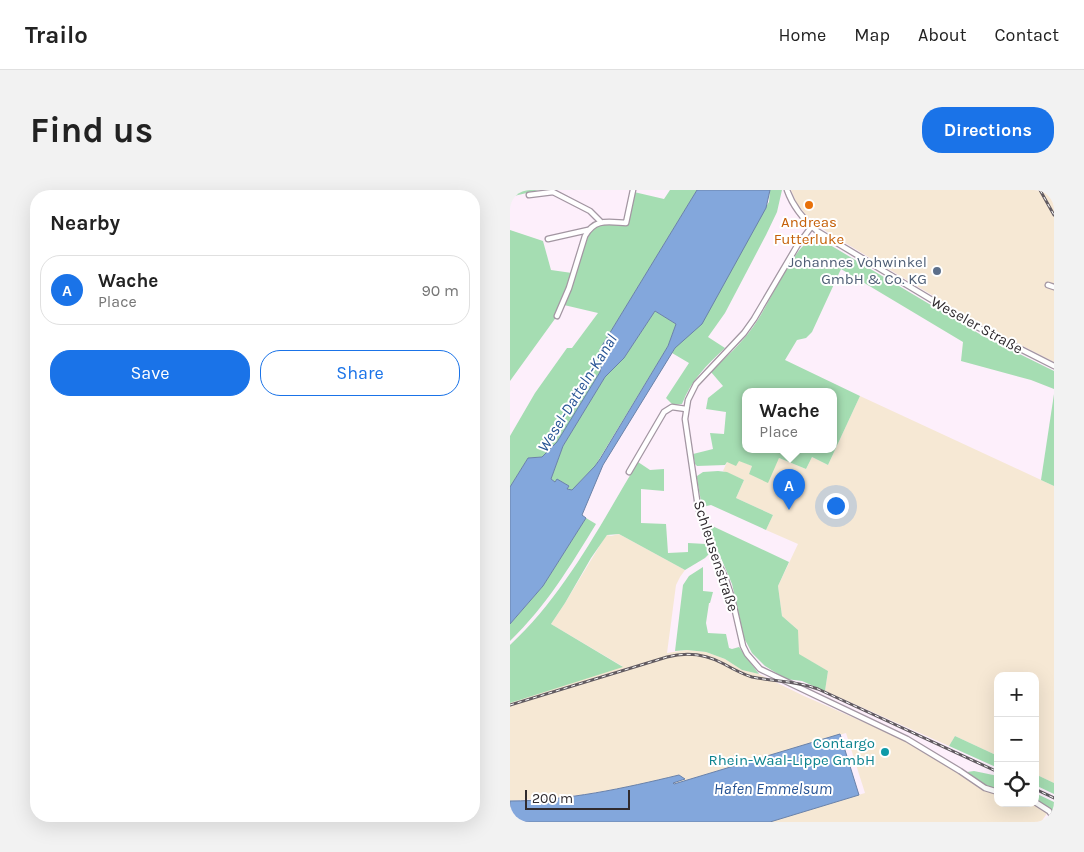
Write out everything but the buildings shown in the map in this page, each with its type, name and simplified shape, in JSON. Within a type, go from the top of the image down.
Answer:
[{"type":"street","points":[[548,239],[588,230],[600,222],[626,223],[633,190]]},
{"type":"street","name":"Weseler Straße","points":[[787,190],[795,206],[812,226],[981,330],[1054,366]]},
{"type":"street","points":[[529,195],[553,192],[590,211],[600,222]]},
{"type":"street","name":"Schleusenstraße","points":[[812,226],[797,246],[744,333],[696,384],[691,392],[686,409],[685,428],[698,507],[712,550],[725,577],[732,598],[740,638],[747,654],[760,670],[907,739],[960,770],[986,788],[994,791]]},
{"type":"street","points":[[557,316],[569,288],[588,230]]},
{"type":"street","points":[[1048,285],[1054,287]]},
{"type":"street","points":[[629,472],[664,412],[672,407],[686,409]]},
{"type":"street","points":[[1039,805],[1049,811],[1054,818]]},
{"type":"shaded area","points":[[791,190],[1054,190],[1054,362],[980,324],[827,232],[807,216],[797,204]]},
{"type":"shaded area","points":[[860,396],[1054,486],[1054,783],[1039,776],[1039,672],[994,672],[994,754],[955,736],[949,746],[825,691],[828,671],[798,654],[798,630],[782,616],[778,586],[798,544],[766,530],[773,515],[736,498],[744,480],[723,471],[727,462],[739,460],[752,466],[749,474],[779,458],[806,469],[812,457],[828,465],[834,453],[837,453],[837,446]]},
{"type":"shaded area","points":[[619,534],[685,570],[676,585],[667,653],[687,650],[706,652],[725,659],[742,670],[759,674],[907,741],[994,791],[994,807],[1039,806],[1048,812],[1041,822],[770,822],[865,793],[846,733],[673,784],[685,779],[679,775],[581,795],[510,801],[510,703],[622,666],[551,624],[605,537],[607,535]]},
{"type":"green space","points":[[510,190],[539,190],[510,197]]},
{"type":"green space","points":[[539,190],[555,190],[553,192]]},
{"type":"green space","points":[[670,190],[697,190],[600,349],[603,357],[600,372],[557,442],[542,457],[528,458],[510,487],[510,436],[535,393],[567,348],[572,348],[598,313],[564,305],[589,232],[601,223],[627,224],[634,192],[664,199]]},
{"type":"green space","points":[[770,190],[782,190],[777,212],[725,313],[708,337],[725,348],[695,380],[682,404],[673,405],[666,398],[689,363],[672,353],[769,202]]},
{"type":"green space","points":[[510,230],[543,241],[551,270],[572,273],[557,316],[510,381]]},
{"type":"green space","points":[[813,238],[820,239],[983,336],[1054,371],[1054,389],[1031,380],[961,361],[963,342],[841,269],[812,332],[806,338],[797,340],[785,360],[860,396],[837,446],[837,388],[742,388],[742,453],[834,453],[828,465],[812,457],[806,469],[779,458],[768,483],[749,474],[752,466],[739,461],[736,466],[727,462],[725,465],[697,466],[693,454],[713,449],[710,433],[724,434],[726,412],[706,409],[708,398],[723,386],[711,372],[753,327],[797,253]]},
{"type":"green space","points":[[655,311],[676,324],[668,346],[595,466],[572,490],[567,489],[569,486],[557,479],[555,482],[551,479],[563,446],[605,377],[624,358]]},
{"type":"green space","points":[[1054,394],[1054,486],[1041,480]]},
{"type":"green space","points":[[638,462],[650,470],[664,469],[664,491],[641,489],[641,523],[666,524],[668,553],[688,552],[688,543],[706,544],[709,554],[685,570],[619,534],[607,535],[551,624],[623,667],[510,703],[510,645],[530,625],[565,581]]},
{"type":"green space","points":[[703,472],[727,472],[744,480],[736,498],[773,515],[766,530],[711,505],[702,507],[697,476]]},
{"type":"green space","points":[[586,518],[596,524],[567,571],[535,614],[510,641],[510,624],[543,586]]},
{"type":"green space","points":[[706,523],[789,562],[778,586],[782,616],[798,630],[799,654],[828,671],[825,691],[802,681],[786,679],[765,666],[752,653],[744,638],[732,584]]},
{"type":"green space","points":[[703,567],[703,591],[713,592],[706,623],[708,633],[726,634],[729,648],[739,647],[759,674],[742,670],[725,659],[706,652],[675,651],[683,585],[689,576]]},
{"type":"green space","points":[[955,736],[994,754],[994,766],[949,746]]},
{"type":"green space","points":[[974,771],[994,775],[994,789],[986,787],[967,772]]},
{"type":"green space","points":[[1039,776],[1054,783],[1054,794],[1039,787]]},
{"type":"green space","points":[[1039,795],[1054,802],[1054,816],[1039,803]]},
{"type":"water","points":[[697,190],[770,190],[766,208],[702,324],[675,348],[603,465],[582,515],[586,518],[543,586],[510,624],[510,487],[528,458],[542,457],[557,442],[600,372],[603,357],[600,349]],"holes":[[[655,311],[676,324],[668,346],[595,466],[572,490],[567,489],[569,486],[557,479],[555,482],[551,479],[563,446],[605,377],[624,358]]]},
{"type":"water","name":"Hafen Emmelsum","points":[[840,734],[859,795],[770,822],[510,822],[510,801],[574,796],[617,789],[679,775],[685,779],[674,784]]},
{"type":"railway","points":[[1040,190],[1054,215]]},
{"type":"railway","points":[[510,705],[667,657],[696,655],[710,658],[752,677],[801,684],[818,689],[994,770]]},
{"type":"railway","points":[[1039,791],[1054,798]]},
{"type":"place","name":"Andreas Futterluke","points":[[809,205]]},
{"type":"place","name":"Johannes Vohwinkel GmbH & Co. KG","points":[[937,271]]},
{"type":"place","name":"Wache","points":[[789,510]]},
{"type":"place","name":"Contargo Rhein-Waal-Lippe GmbH","points":[[885,752]]},
{"type":"water label","name":"Wesel-Datteln-Kanal","points":[[577,393]]}]
